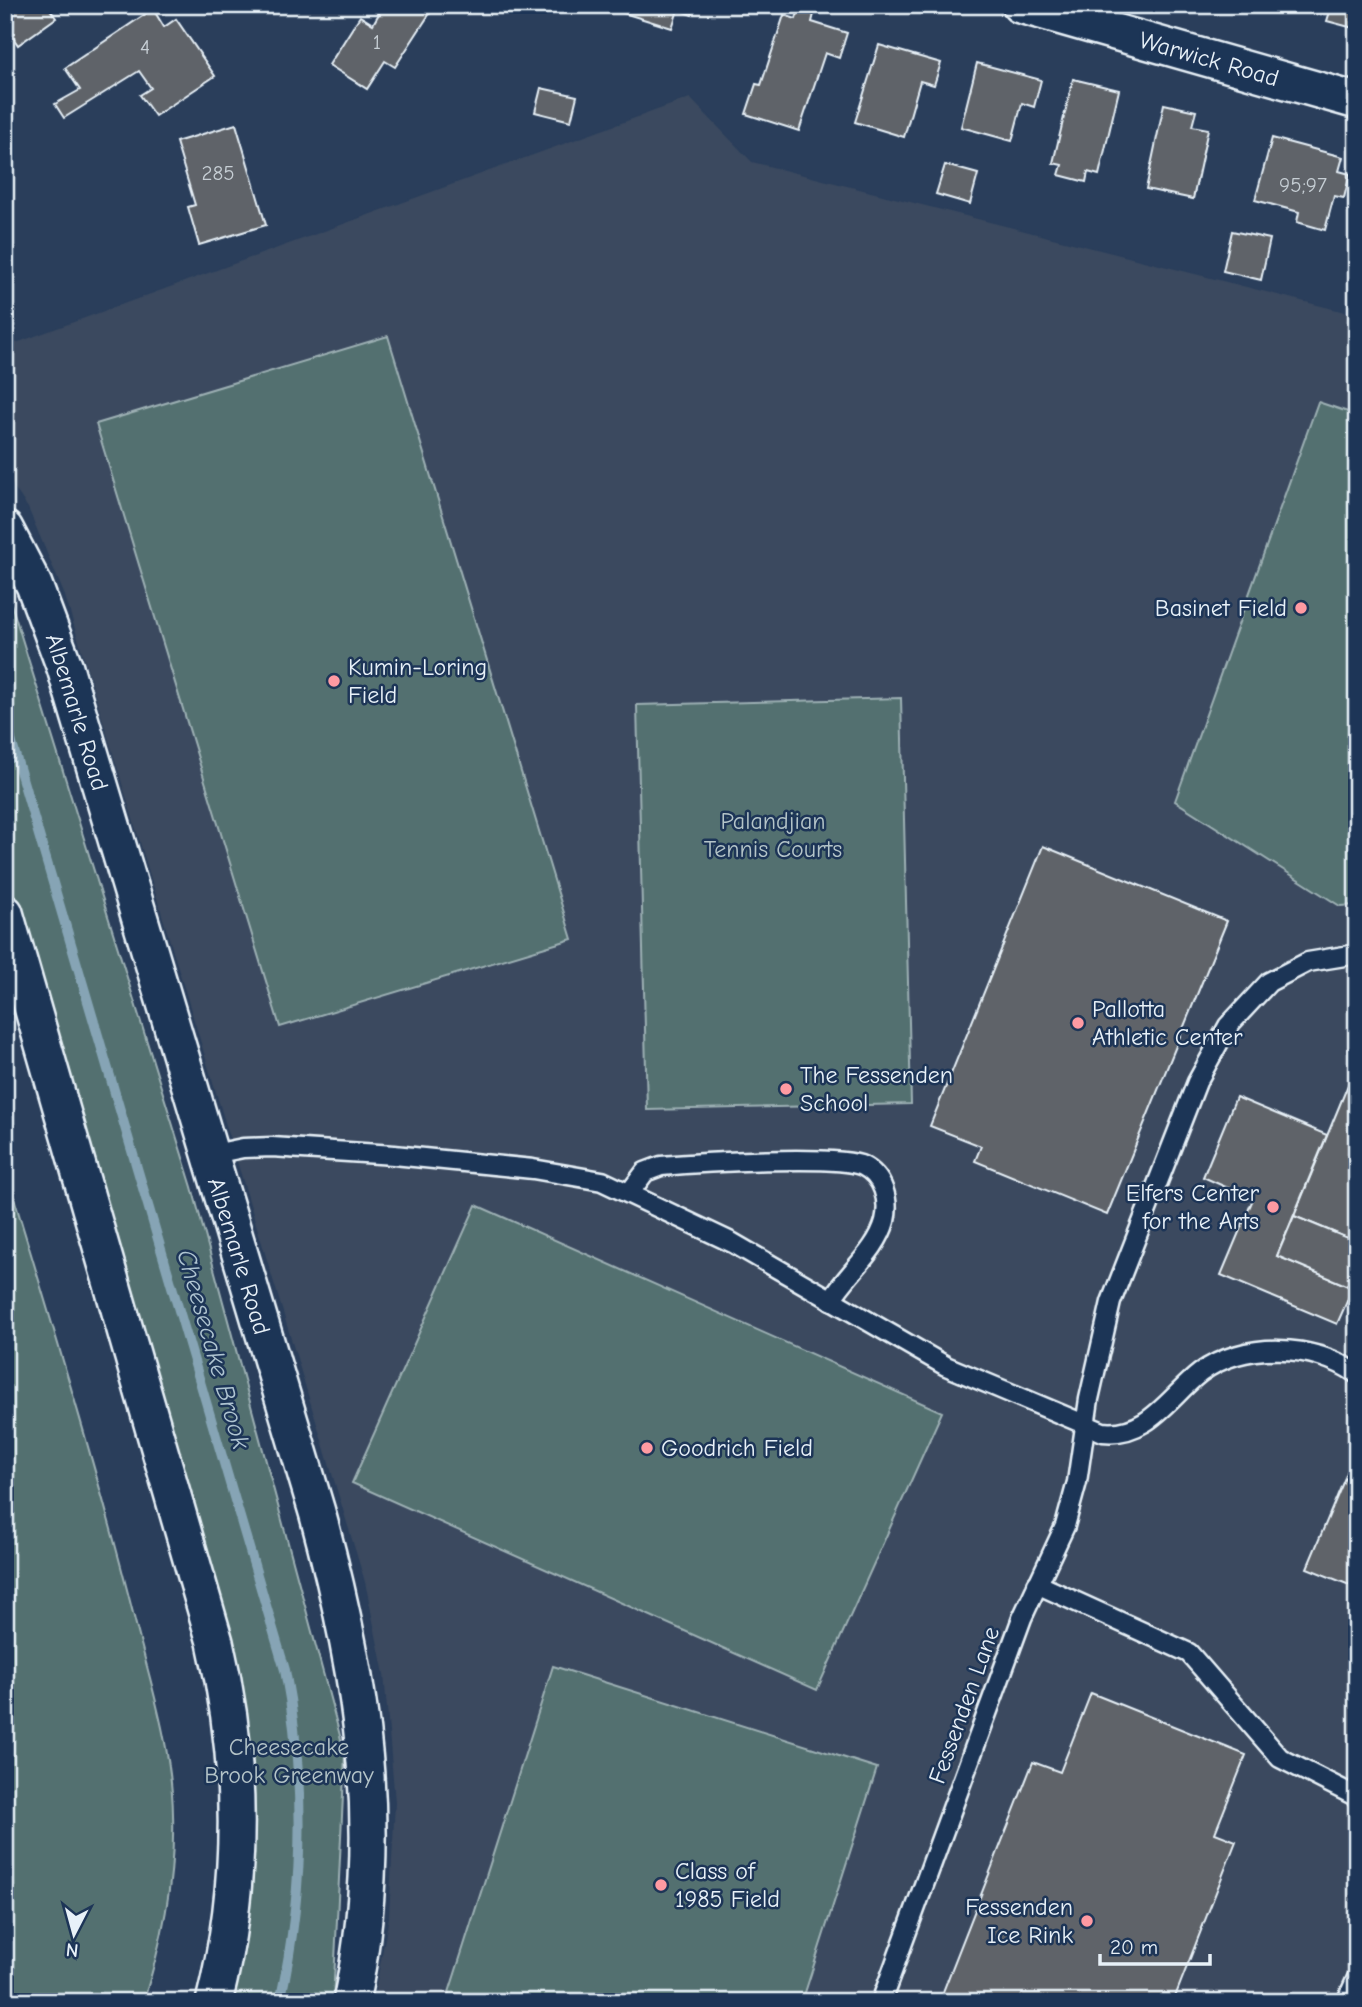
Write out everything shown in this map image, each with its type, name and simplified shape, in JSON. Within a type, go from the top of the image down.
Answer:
[{"type":"street","name":"Warwick Road","points":[[1020,5],[1357,101]]},
{"type":"street","name":"Albemarle Road","points":[[5,529],[34,585],[65,668],[317,1512],[357,1682],[368,1771],[370,1842],[364,1927],[351,2002]]},
{"type":"street","points":[[5,913],[215,1642],[226,1695],[234,1751],[238,1831],[231,1913],[214,2002]]},
{"type":"lane","name":"Fessenden Lane","points":[[881,2002],[1037,1584],[1059,1540],[1074,1496],[1084,1425],[1104,1327],[1119,1278],[1211,1052],[1248,1002],[1276,978],[1308,962],[1357,954]]},
{"type":"lane","points":[[209,1155],[243,1148],[272,1147],[417,1156],[602,1181],[733,1243],[955,1370],[1084,1425],[1112,1433],[1138,1427],[1165,1407],[1202,1372],[1241,1355],[1268,1351],[1296,1352],[1336,1362],[1357,1374]]},
{"type":"lane","points":[[630,1192],[645,1172],[661,1166],[832,1160],[864,1166],[882,1185],[887,1204],[885,1223],[874,1245],[831,1300]]},
{"type":"lane","points":[[1037,1584],[1189,1653],[1280,1758],[1357,1797]]},
{"type":"lane","points":[[1346,2002],[1357,1978]]},
{"type":"shaded area","name":"The Fessenden School","points":[[690,98],[752,162],[1357,315],[1357,2002],[373,2002],[389,1917],[395,1802],[384,1674],[365,1582],[65,596],[28,508],[5,474],[5,347]]},
{"type":"green space","name":"Kumin-Loring Field","points":[[388,336],[572,939],[280,1027],[96,424]]},
{"type":"green space","name":"Basinet Field","points":[[1318,402],[1357,415],[1357,905],[1340,906],[1175,801]]},
{"type":"green space","name":"Cheesecake Brook Greenway","points":[[5,584],[192,1187],[345,1754],[333,2002],[214,2002],[226,1695],[5,917]]},
{"type":"green space","name":"Palandjian Tennis Courts","points":[[901,698],[911,1104],[647,1110],[637,705]]},
{"type":"green space","points":[[5,1168],[104,1504],[153,1690],[169,1764],[173,1814],[170,1886],[162,1933],[143,2002],[5,2002]]},
{"type":"green space","name":"Goodrich Field","points":[[476,1205],[942,1412],[817,1690],[352,1483]]},
{"type":"green space","name":"Class of 1985 Field","points":[[553,1666],[877,1768],[802,2002],[446,2002]]},
{"type":"building","points":[[5,5],[47,5],[56,18],[18,45],[5,26]]},
{"type":"building","points":[[384,5],[424,5],[432,10],[395,67],[385,61],[367,89],[329,65],[360,16],[373,24]]},
{"type":"building","points":[[695,5],[692,15],[678,10],[672,28],[601,6]]},
{"type":"building","points":[[1332,5],[1357,5],[1357,29],[1327,21]]},
{"type":"building","points":[[153,9],[164,27],[176,19],[215,76],[155,116],[140,95],[151,88],[139,71],[64,118],[55,104],[80,90],[65,68]]},
{"type":"building","points":[[799,10],[814,14],[812,22],[847,33],[839,58],[825,53],[799,131],[746,114],[756,84],[761,85],[784,15],[796,19]]},
{"type":"building","points":[[879,45],[941,63],[934,85],[920,81],[904,137],[855,122]]},
{"type":"building","points":[[977,63],[1041,80],[1034,107],[1022,103],[1012,141],[961,127]]},
{"type":"building","points":[[1073,79],[1119,90],[1099,175],[1088,172],[1086,182],[1059,175],[1062,165],[1053,163]]},
{"type":"building","points":[[541,88],[577,96],[571,121],[535,112]]},
{"type":"building","points":[[1164,104],[1196,111],[1192,126],[1208,129],[1193,199],[1146,189]]},
{"type":"building","points":[[236,124],[266,225],[199,245],[188,207],[195,205],[176,142]]},
{"type":"building","points":[[1272,138],[1343,157],[1339,171],[1350,174],[1344,198],[1334,196],[1325,230],[1297,222],[1299,212],[1255,200]]},
{"type":"building","points":[[945,165],[978,174],[970,204],[936,194]]},
{"type":"building","points":[[1232,231],[1270,239],[1261,280],[1223,271]]},
{"type":"building","name":"Pallotta Athletic Center","points":[[1043,846],[1227,921],[1107,1215],[975,1161],[981,1146],[930,1126]]},
{"type":"building","points":[[1357,1063],[1357,1242],[1294,1216]]},
{"type":"building","name":"Elfers Center for the Arts","points":[[1236,1097],[1327,1135],[1277,1256],[1353,1288],[1337,1324],[1221,1275],[1253,1199],[1203,1177]]},
{"type":"building","points":[[1294,1216],[1357,1242],[1357,1302],[1348,1299],[1353,1288],[1277,1256]]},
{"type":"building","points":[[1357,1449],[1357,1588],[1307,1568]]},
{"type":"building","name":"Fessenden Ice Rink","points":[[1091,1693],[1246,1755],[1215,1833],[1236,1841],[1173,2002],[939,2002],[1033,1762],[1060,1772]]},
{"type":"waterway","name":"Cheesecake Brook","points":[[5,720],[285,1670],[296,1753],[299,1836],[294,1919],[280,2002]]},
{"type":"place","name":"Basinet Field","points":[[1301,608]]},
{"type":"place","name":"Kumin-Loring Field","points":[[334,681]]},
{"type":"place","name":"Pallotta Athletic Center","points":[[1078,1023]]},
{"type":"place","name":"The Fessenden School","points":[[786,1089]]},
{"type":"place","name":"Elfers Center for the Arts","points":[[1273,1207]]},
{"type":"place","name":"Goodrich Field","points":[[647,1448]]},
{"type":"place","name":"Class of 1985 Field","points":[[661,1885]]},
{"type":"place","name":"Fessenden Ice Rink","points":[[1087,1921]]}]
